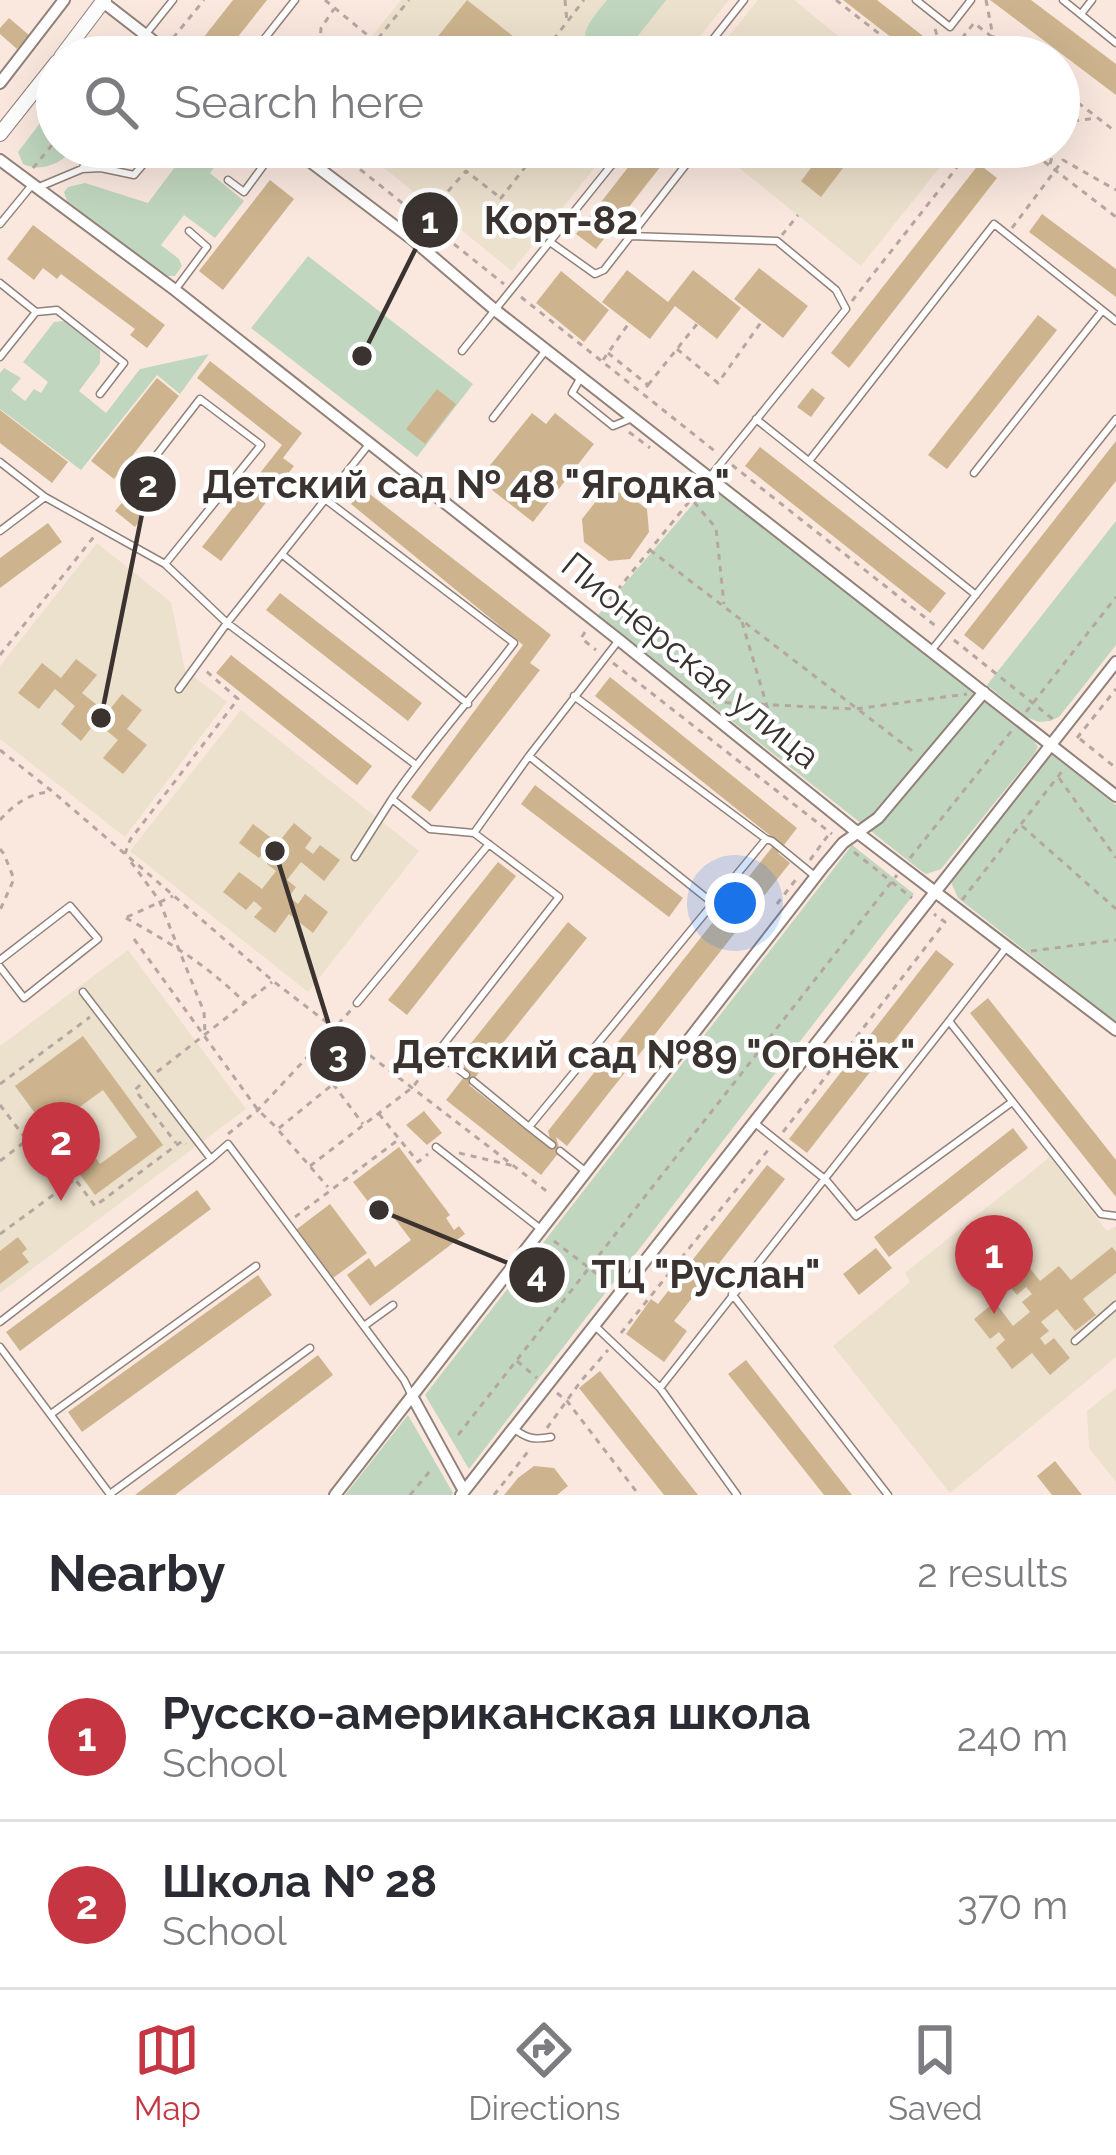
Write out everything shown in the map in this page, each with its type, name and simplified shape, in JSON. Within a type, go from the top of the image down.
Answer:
[{"type":"street","points":[[36,36],[64,0]]},
{"type":"street","points":[[77,36],[104,1],[138,36]]},
{"type":"street","points":[[0,83],[36,36]]},
{"type":"street","points":[[0,134],[36,89]]},
{"type":"street","name":"Пионерская улица","points":[[0,160],[175,290],[858,833],[1116,1030]]},
{"type":"street","points":[[319,168],[633,417],[705,483],[1116,796]]},
{"type":"street","points":[[412,1396],[462,1493],[1116,662]]},
{"type":"street","points":[[335,1495],[843,843],[878,818],[984,692]]},
{"type":"lane","points":[[142,36],[173,0]]},
{"type":"lane","points":[[267,36],[296,0]]},
{"type":"lane","points":[[916,0],[950,26],[971,0]]},
{"type":"lane","points":[[1063,0],[1116,43]]},
{"type":"lane","points":[[1081,14],[1092,0]]},
{"type":"lane","points":[[716,36],[742,3],[748,13]]},
{"type":"lane","points":[[0,224],[36,185],[82,169],[134,175],[140,168]]},
{"type":"lane","points":[[228,180],[244,192],[262,168]]},
{"type":"lane","points":[[462,351],[609,168]]},
{"type":"lane","points":[[550,241],[595,274],[604,270],[683,168]]},
{"type":"lane","points":[[809,461],[994,224],[1116,321]]},
{"type":"lane","points":[[175,290],[207,247],[189,231]]},
{"type":"lane","points":[[630,236],[777,241],[836,290],[846,308],[705,483]]},
{"type":"lane","points":[[0,283],[37,312],[57,310],[124,363],[100,394]]},
{"type":"lane","points":[[974,473],[1102,310]]},
{"type":"lane","points":[[0,357],[37,312]]},
{"type":"lane","points":[[493,418],[546,350]]},
{"type":"lane","points":[[581,377],[572,392],[613,426],[633,417]]},
{"type":"lane","points":[[130,488],[200,399],[261,445],[165,564]]},
{"type":"lane","points":[[756,419],[976,595]]},
{"type":"lane","points":[[931,651],[1116,419]]},
{"type":"lane","points":[[179,689],[370,443]]},
{"type":"lane","points":[[0,462],[45,497],[165,564],[227,623],[416,765]]},
{"type":"lane","points":[[0,531],[45,497]]},
{"type":"lane","points":[[325,500],[514,643],[416,765],[356,857]]},
{"type":"lane","points":[[283,556],[468,704]]},
{"type":"lane","points":[[474,833],[619,640]]},
{"type":"lane","points":[[574,696],[816,877]]},
{"type":"lane","points":[[529,756],[713,904]]},
{"type":"lane","points":[[392,799],[430,830],[474,833],[559,897],[437,1053],[552,1144]]},
{"type":"lane","points":[[530,1127],[766,839]]},
{"type":"lane","points":[[358,1003],[488,844]]},
{"type":"lane","points":[[70,907],[98,939],[24,998],[0,964],[70,907]]},
{"type":"lane","points":[[660,1388],[949,1021],[1013,949]]},
{"type":"lane","points":[[83,992],[207,1155]]},
{"type":"lane","points":[[949,1021],[1101,1214],[1116,1216]]},
{"type":"lane","points":[[754,1121],[826,1180],[856,1216],[1012,1101]]},
{"type":"lane","points":[[0,1322],[207,1155],[228,1144],[412,1396]]},
{"type":"lane","points":[[436,1148],[543,1231]]},
{"type":"lane","points":[[560,1151],[587,1172]]},
{"type":"lane","points":[[51,1414],[256,1266]]},
{"type":"lane","points":[[732,1294],[888,1495]]},
{"type":"lane","points":[[364,1326],[393,1305]]},
{"type":"lane","points":[[1075,1341],[1116,1305]]},
{"type":"lane","points":[[593,1324],[660,1388],[737,1495]]},
{"type":"lane","points":[[0,1347],[111,1494],[310,1348]]},
{"type":"lane","points":[[513,1428],[526,1438],[551,1437]]},
{"type":"path","points":[[194,0],[198,7]]},
{"type":"path","points":[[175,36],[204,0]]},
{"type":"path","points":[[325,0],[368,36]]},
{"type":"path","points":[[380,36],[409,0]]},
{"type":"path","points":[[566,0],[567,22]]},
{"type":"path","points":[[556,36],[584,0]]},
{"type":"path","points":[[836,0],[882,36]]},
{"type":"path","points":[[986,0],[993,36]]},
{"type":"path","points":[[320,36],[334,8]]},
{"type":"path","points":[[929,10],[938,36]]},
{"type":"path","points":[[963,36],[974,23],[990,36]]},
{"type":"path","points":[[1080,104],[1116,132]]},
{"type":"path","points":[[1080,121],[1098,118]]},
{"type":"path","points":[[33,168],[36,164]]},
{"type":"path","points":[[359,168],[1056,721]]},
{"type":"path","points":[[501,198],[525,168]]},
{"type":"path","points":[[846,308],[956,168]]},
{"type":"path","points":[[1008,235],[1052,168],[1116,217]]},
{"type":"path","points":[[1078,168],[1116,190]]},
{"type":"path","points":[[423,219],[466,170],[550,241]]},
{"type":"path","points":[[777,241],[798,215]]},
{"type":"path","points":[[677,349],[718,383],[762,321]]},
{"type":"path","points":[[602,362],[629,323]]},
{"type":"path","points":[[641,393],[697,324]]},
{"type":"path","points":[[608,353],[648,386]]},
{"type":"path","points":[[618,424],[652,449]]},
{"type":"path","points":[[598,614],[705,483]]},
{"type":"path","points":[[692,500],[716,528],[724,606]]},
{"type":"path","points":[[0,655],[100,528]]},
{"type":"path","points":[[650,550],[925,760]]},
{"type":"path","points":[[458,1435],[1116,597]]},
{"type":"path","points":[[742,620],[787,776]]},
{"type":"path","points":[[494,1495],[945,922],[581,638],[590,625]]},
{"type":"path","points":[[125,854],[130,840],[238,699],[197,663]]},
{"type":"path","points":[[694,701],[855,709],[984,692]]},
{"type":"path","points":[[1115,692],[1076,736],[1116,768]]},
{"type":"path","points":[[1078,750],[1084,743]]},
{"type":"path","points":[[0,750],[273,981],[549,1192]]},
{"type":"path","points":[[1098,767],[1100,755]]},
{"type":"path","points":[[961,901],[1068,764]]},
{"type":"path","points":[[1058,777],[1116,858]]},
{"type":"path","points":[[0,820],[11,807],[36,794],[53,792]]},
{"type":"path","points":[[1021,825],[1116,909]]},
{"type":"path","points":[[0,849],[14,880],[0,910]]},
{"type":"path","points":[[125,854],[159,900],[204,1012],[205,1034]]},
{"type":"path","points":[[174,896],[126,918],[177,947],[245,1003]]},
{"type":"path","points":[[134,939],[258,1110],[330,1190]]},
{"type":"path","points":[[1013,949],[1116,940]]},
{"type":"path","points":[[178,1144],[135,1090],[273,981]]},
{"type":"path","points":[[0,1234],[75,1179],[95,1206],[183,1141],[196,1158],[207,1155],[258,1110],[358,1003]]},
{"type":"path","points":[[0,1084],[98,1012]]},
{"type":"path","points":[[310,1166],[413,1088],[437,1053]]},
{"type":"path","points":[[278,1129],[370,1054]]},
{"type":"path","points":[[307,1056],[364,1124]]},
{"type":"path","points":[[0,1105],[64,1187]]},
{"type":"path","points":[[287,1223],[399,1139]]},
{"type":"path","points":[[0,1161],[27,1140]]},
{"type":"path","points":[[554,1241],[606,1281]]},
{"type":"path","points":[[516,1360],[538,1379]]},
{"type":"path","points":[[554,1390],[567,1400],[636,1495]]},
{"type":"path","points":[[410,1495],[430,1472]]},
{"type":"shaded area","points":[[401,0],[729,0],[700,36],[372,36]]},
{"type":"shaded area","points":[[758,0],[794,0],[838,36],[729,36]]},
{"type":"shaded area","points":[[384,168],[594,168],[512,271]]},
{"type":"shaded area","points":[[739,168],[939,168],[861,266]]},
{"type":"shaded area","points":[[97,543],[171,602],[185,670],[227,702],[125,837],[0,739],[0,666]]},
{"type":"shaded area","points":[[241,710],[419,851],[308,992],[130,851]]},
{"type":"shaded area","points":[[128,950],[246,1109],[0,1293],[0,1046]]},
{"type":"shaded area","points":[[1050,1157],[1107,1231],[1116,1226],[1116,1357],[950,1493],[833,1346],[910,1282],[905,1273]]},
{"type":"shaded area","points":[[1116,1388],[1116,1482],[1089,1448],[1087,1411]]},
{"type":"green space","points":[[607,0],[666,0],[638,36],[585,36]]},
{"type":"green space","points":[[36,128],[36,167],[23,164],[18,152]]},
{"type":"green space","points":[[174,168],[214,168],[210,173],[244,201],[215,238],[184,215],[161,245],[182,266],[175,276],[162,276],[67,201],[64,192],[85,183],[148,203]]},
{"type":"green space","points":[[308,256],[473,384],[417,457],[251,328]]},
{"type":"green space","points":[[65,321],[100,350],[100,363],[79,391],[106,413],[140,369],[209,354],[180,394],[157,375],[81,470],[0,409],[4,368],[21,378],[11,390],[25,401],[34,389],[41,393],[48,382],[23,362],[54,322]]},
{"type":"green space","points":[[711,483],[1028,731],[1038,747],[941,869],[926,874],[920,870],[598,615]]},
{"type":"green space","points":[[1116,521],[1116,645],[1059,717],[1039,722],[1026,717],[987,685]]},
{"type":"green space","points":[[1050,753],[1116,805],[1116,1022],[958,898],[951,882]]},
{"type":"green space","points":[[852,845],[914,894],[469,1469],[425,1395]]},
{"type":"green space","points":[[408,1415],[452,1495],[345,1495]]},
{"type":"building","points":[[233,0],[267,0],[239,36],[205,36]]},
{"type":"building","points":[[467,0],[513,36],[438,36]]},
{"type":"building","points":[[843,0],[877,0],[923,36],[889,36]]},
{"type":"building","points":[[990,0],[1031,0],[1079,36],[1038,36]]},
{"type":"building","points":[[9,18],[29,35],[17,49],[0,34]]},
{"type":"building","points":[[1080,37],[1116,64],[1116,95],[1080,68]]},
{"type":"building","points":[[628,168],[659,168],[596,249],[576,234]]},
{"type":"building","points":[[811,168],[843,168],[821,197],[801,181]]},
{"type":"building","points":[[976,168],[997,178],[849,368],[831,353]]},
{"type":"building","points":[[270,180],[294,199],[223,290],[199,271]]},
{"type":"building","points":[[1042,214],[1116,269],[1116,297],[1029,232]]},
{"type":"building","points":[[33,225],[165,325],[147,348],[130,335],[135,329],[61,274],[57,279],[43,268],[34,280],[7,259]]},
{"type":"building","points":[[759,268],[808,306],[783,338],[734,299]]},
{"type":"building","points":[[627,270],[668,302],[693,270],[741,308],[717,339],[675,306],[650,339],[602,302]]},
{"type":"building","points":[[561,271],[609,310],[584,342],[536,303]]},
{"type":"building","points":[[1038,315],[1057,330],[947,469],[928,455]]},
{"type":"building","points":[[210,361],[302,433],[283,458],[294,466],[221,561],[202,547],[282,445],[197,378]]},
{"type":"building","points":[[157,378],[179,396],[114,479],[91,461]]},
{"type":"building","points":[[812,388],[825,398],[811,417],[797,407]]},
{"type":"building","points":[[437,389],[456,404],[425,444],[406,429]]},
{"type":"building","points":[[0,410],[68,462],[52,483],[0,443]]},
{"type":"building","points":[[532,413],[546,424],[555,413],[594,444],[533,522],[492,490],[501,480],[487,469]]},
{"type":"building","points":[[1116,441],[1116,481],[983,650],[964,635]]},
{"type":"building","points":[[760,447],[946,593],[930,613],[745,466]]},
{"type":"building","points":[[362,488],[551,635],[530,663],[540,670],[430,812],[411,797],[523,645],[351,504]]},
{"type":"building","points":[[624,492],[647,509],[649,532],[630,559],[609,561],[584,542],[582,519],[601,495]]},
{"type":"building","points":[[125,499],[145,514],[135,527],[115,511]]},
{"type":"building","points":[[48,523],[62,542],[0,588],[0,558]]},
{"type":"building","points":[[280,593],[422,703],[408,721],[266,610]]},
{"type":"building","points":[[231,655],[372,766],[357,785],[216,673]]},
{"type":"building","points":[[76,659],[97,675],[82,693],[107,713],[122,694],[142,710],[127,729],[147,745],[123,774],[103,758],[118,740],[96,722],[81,741],[61,724],[75,706],[55,689],[39,709],[18,693],[42,663],[61,678]]},
{"type":"building","points":[[610,677],[797,828],[778,853],[790,863],[567,1146],[556,1137],[560,1151],[541,1175],[446,1100],[468,1072],[456,1062],[568,922],[587,938],[469,1085],[549,1148],[548,1131],[777,841],[595,696]]},
{"type":"building","points":[[535,785],[683,898],[669,917],[521,804]]},
{"type":"building","points":[[294,823],[312,838],[305,848],[313,854],[320,845],[340,860],[324,881],[301,862],[287,880],[296,887],[289,897],[298,904],[305,894],[328,912],[313,933],[289,914],[275,933],[254,917],[262,908],[254,901],[246,910],[223,892],[239,872],[262,889],[276,871],[267,864],[274,855],[266,849],[259,858],[239,843],[253,824],[278,843]]},
{"type":"building","points":[[498,862],[516,876],[407,1015],[388,1000]]},
{"type":"building","points":[[936,950],[954,964],[807,1153],[789,1139]]},
{"type":"building","points":[[988,998],[1116,1160],[1116,1197],[970,1013]]},
{"type":"building","points":[[83,1036],[163,1145],[95,1195],[15,1086]],"holes":[[[103,1090],[137,1137],[100,1164],[66,1117]]]},
{"type":"building","points":[[424,1111],[442,1133],[427,1145],[406,1125]]},
{"type":"building","points":[[1013,1128],[1028,1148],[889,1257],[874,1237]]},
{"type":"building","points":[[399,1147],[450,1215],[446,1218],[454,1230],[459,1226],[465,1234],[370,1306],[347,1275],[369,1258],[375,1267],[411,1240],[392,1215],[383,1221],[353,1182]]},
{"type":"building","points":[[767,1165],[785,1179],[674,1321],[687,1331],[664,1362],[626,1334],[651,1299],[658,1304]]},
{"type":"building","points":[[197,1190],[211,1209],[20,1351],[6,1332]]},
{"type":"building","points":[[330,1204],[367,1253],[333,1278],[297,1229]]},
{"type":"building","points":[[18,1237],[29,1262],[0,1284],[0,1251]]},
{"type":"building","points":[[1112,1247],[1116,1273],[1083,1299],[1096,1315],[1075,1331],[1057,1309],[1041,1322],[1049,1331],[1040,1338],[1045,1345],[1054,1338],[1070,1358],[1050,1375],[1032,1353],[1012,1369],[996,1348],[1005,1340],[999,1332],[990,1339],[974,1319],[995,1302],[1013,1326],[1030,1312],[1022,1302],[1032,1294],[1026,1287],[1017,1295],[1000,1274],[1021,1257],[1040,1281],[1059,1266],[1071,1280]]},
{"type":"building","points":[[876,1248],[892,1268],[859,1295],[843,1274]]},
{"type":"building","points":[[258,1275],[272,1295],[82,1432],[68,1412]]},
{"type":"building","points":[[318,1355],[333,1375],[175,1495],[135,1495]]},
{"type":"building","points":[[746,1360],[852,1495],[824,1495],[728,1374]]},
{"type":"building","points":[[600,1371],[698,1495],[664,1495],[579,1388]]},
{"type":"building","points":[[1055,1461],[1082,1495],[1052,1495],[1037,1476]]},
{"type":"building","points":[[534,1466],[554,1468],[568,1486],[557,1495],[504,1495],[518,1478]]},
{"type":"place","name":"Корт-82","points":[[362,356]]},
{"type":"place","name":"Детский сад № 48 \"Ягодка\"","points":[[101,718]]},
{"type":"place","name":"Детский сад №89 \"Огонёк\"","points":[[275,851]]},
{"type":"place","name":"Школа № 28","points":[[61,1201]]},
{"type":"place","name":"ТЦ \"Руслан\"","points":[[379,1210]]},
{"type":"place","name":"Русско-американская школа","points":[[994,1314]]}]
